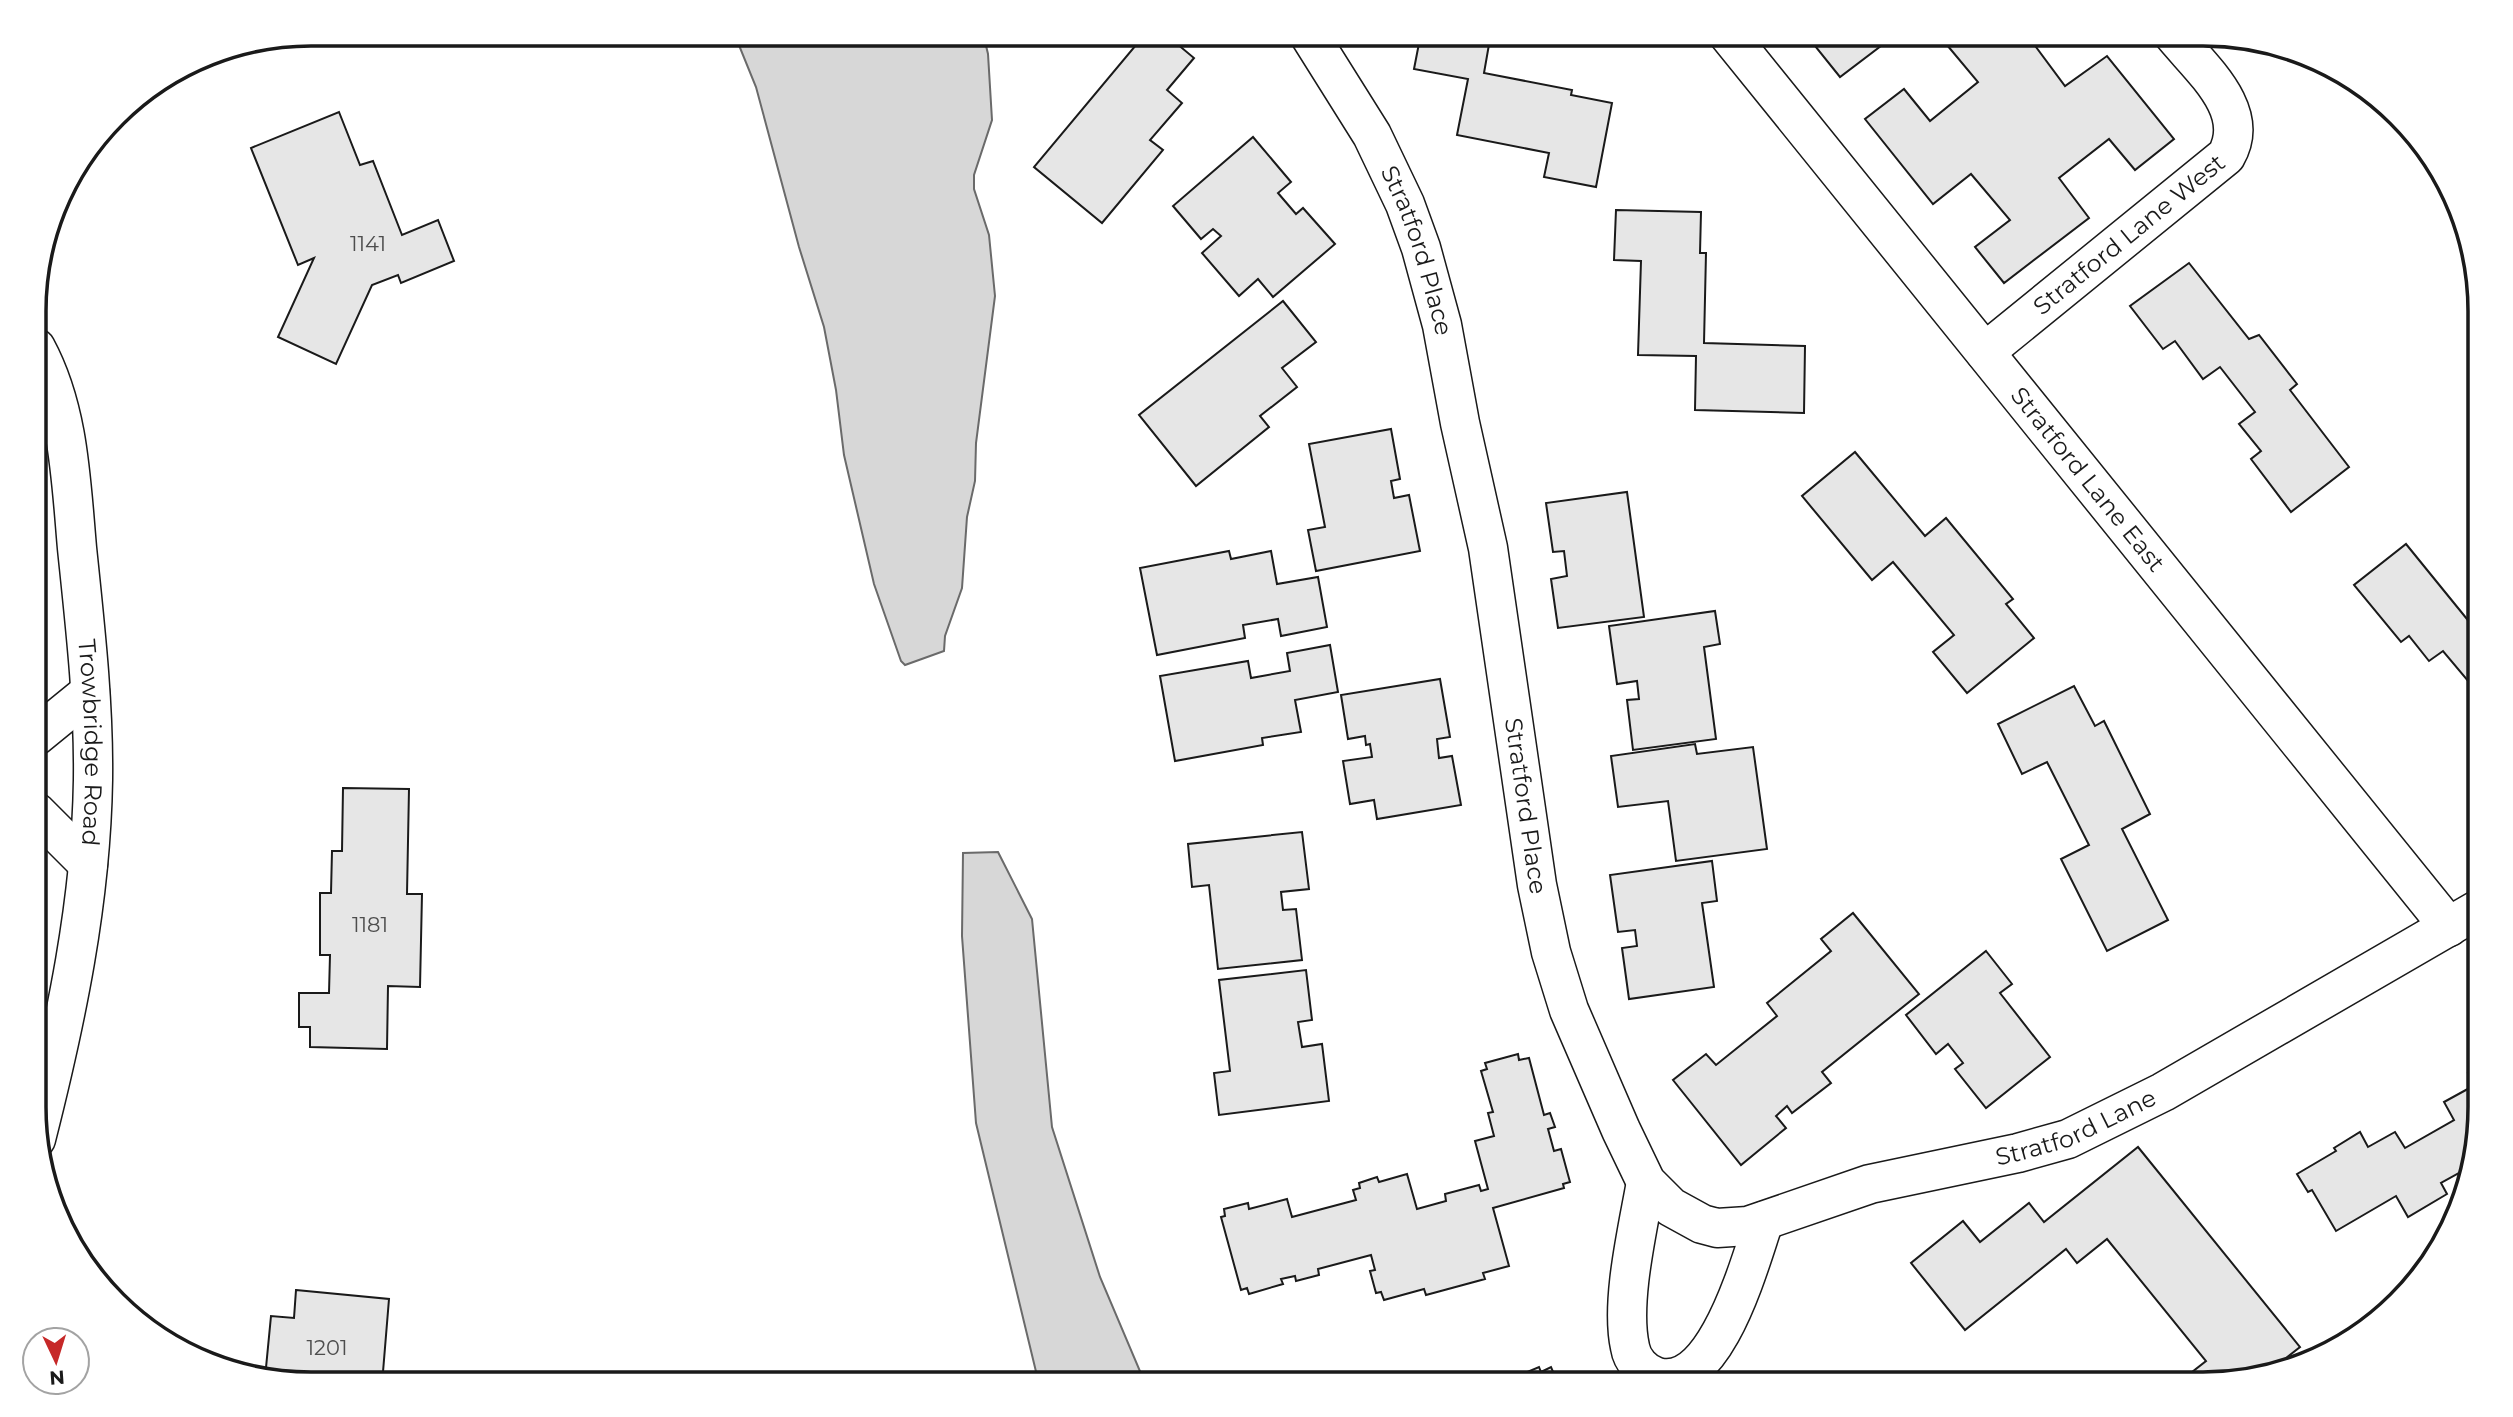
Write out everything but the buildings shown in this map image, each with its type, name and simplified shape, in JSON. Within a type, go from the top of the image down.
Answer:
[{"type":"street","name":"Stratford Place","points":[[1316,46],[1373,135],[1405,204],[1421,248],[1442,325],[1460,423],[1489,548],[1536,885],[1550,952],[1584,1048],[1646,1182]]},
{"type":"street","name":"Stratford Lane East","points":[[1738,46],[1985,352],[2464,918]]},
{"type":"street","name":"Stratford Lane West","points":[[1985,352],[2227,156],[2235,134],[2231,109],[2182,46]]},
{"type":"street","name":"Trowbridge Road","points":[[46,371],[54,389],[69,458],[90,692],[93,778],[88,864],[75,967],[46,1095]]},
{"type":"street","points":[[46,728],[90,692]]},
{"type":"street","points":[[46,823],[88,864]]},
{"type":"street","name":"Stratford Lane","points":[[1646,1182],[1671,1207],[1702,1224],[1733,1228],[1764,1221],[1870,1184],[2018,1153],[2092,1129],[2163,1092],[2464,918]]},
{"type":"street","points":[[1646,1182],[1634,1250],[1628,1336],[1632,1354],[1649,1372]]},
{"type":"street","points":[[1687,1372],[1703,1358],[1723,1329],[1764,1221]]},
{"type":"shaded area","points":[[739,46],[986,46],[992,120],[974,175],[974,189],[989,235],[995,296],[976,443],[975,481],[967,517],[962,588],[945,636],[944,651],[905,665],[901,661],[874,584],[844,455],[836,390],[824,327],[799,247],[756,87]]},
{"type":"shaded area","points":[[998,852],[1032,919],[1052,1127],[1100,1277],[1140,1372],[1036,1372],[976,1123],[962,936],[963,853]]}]
